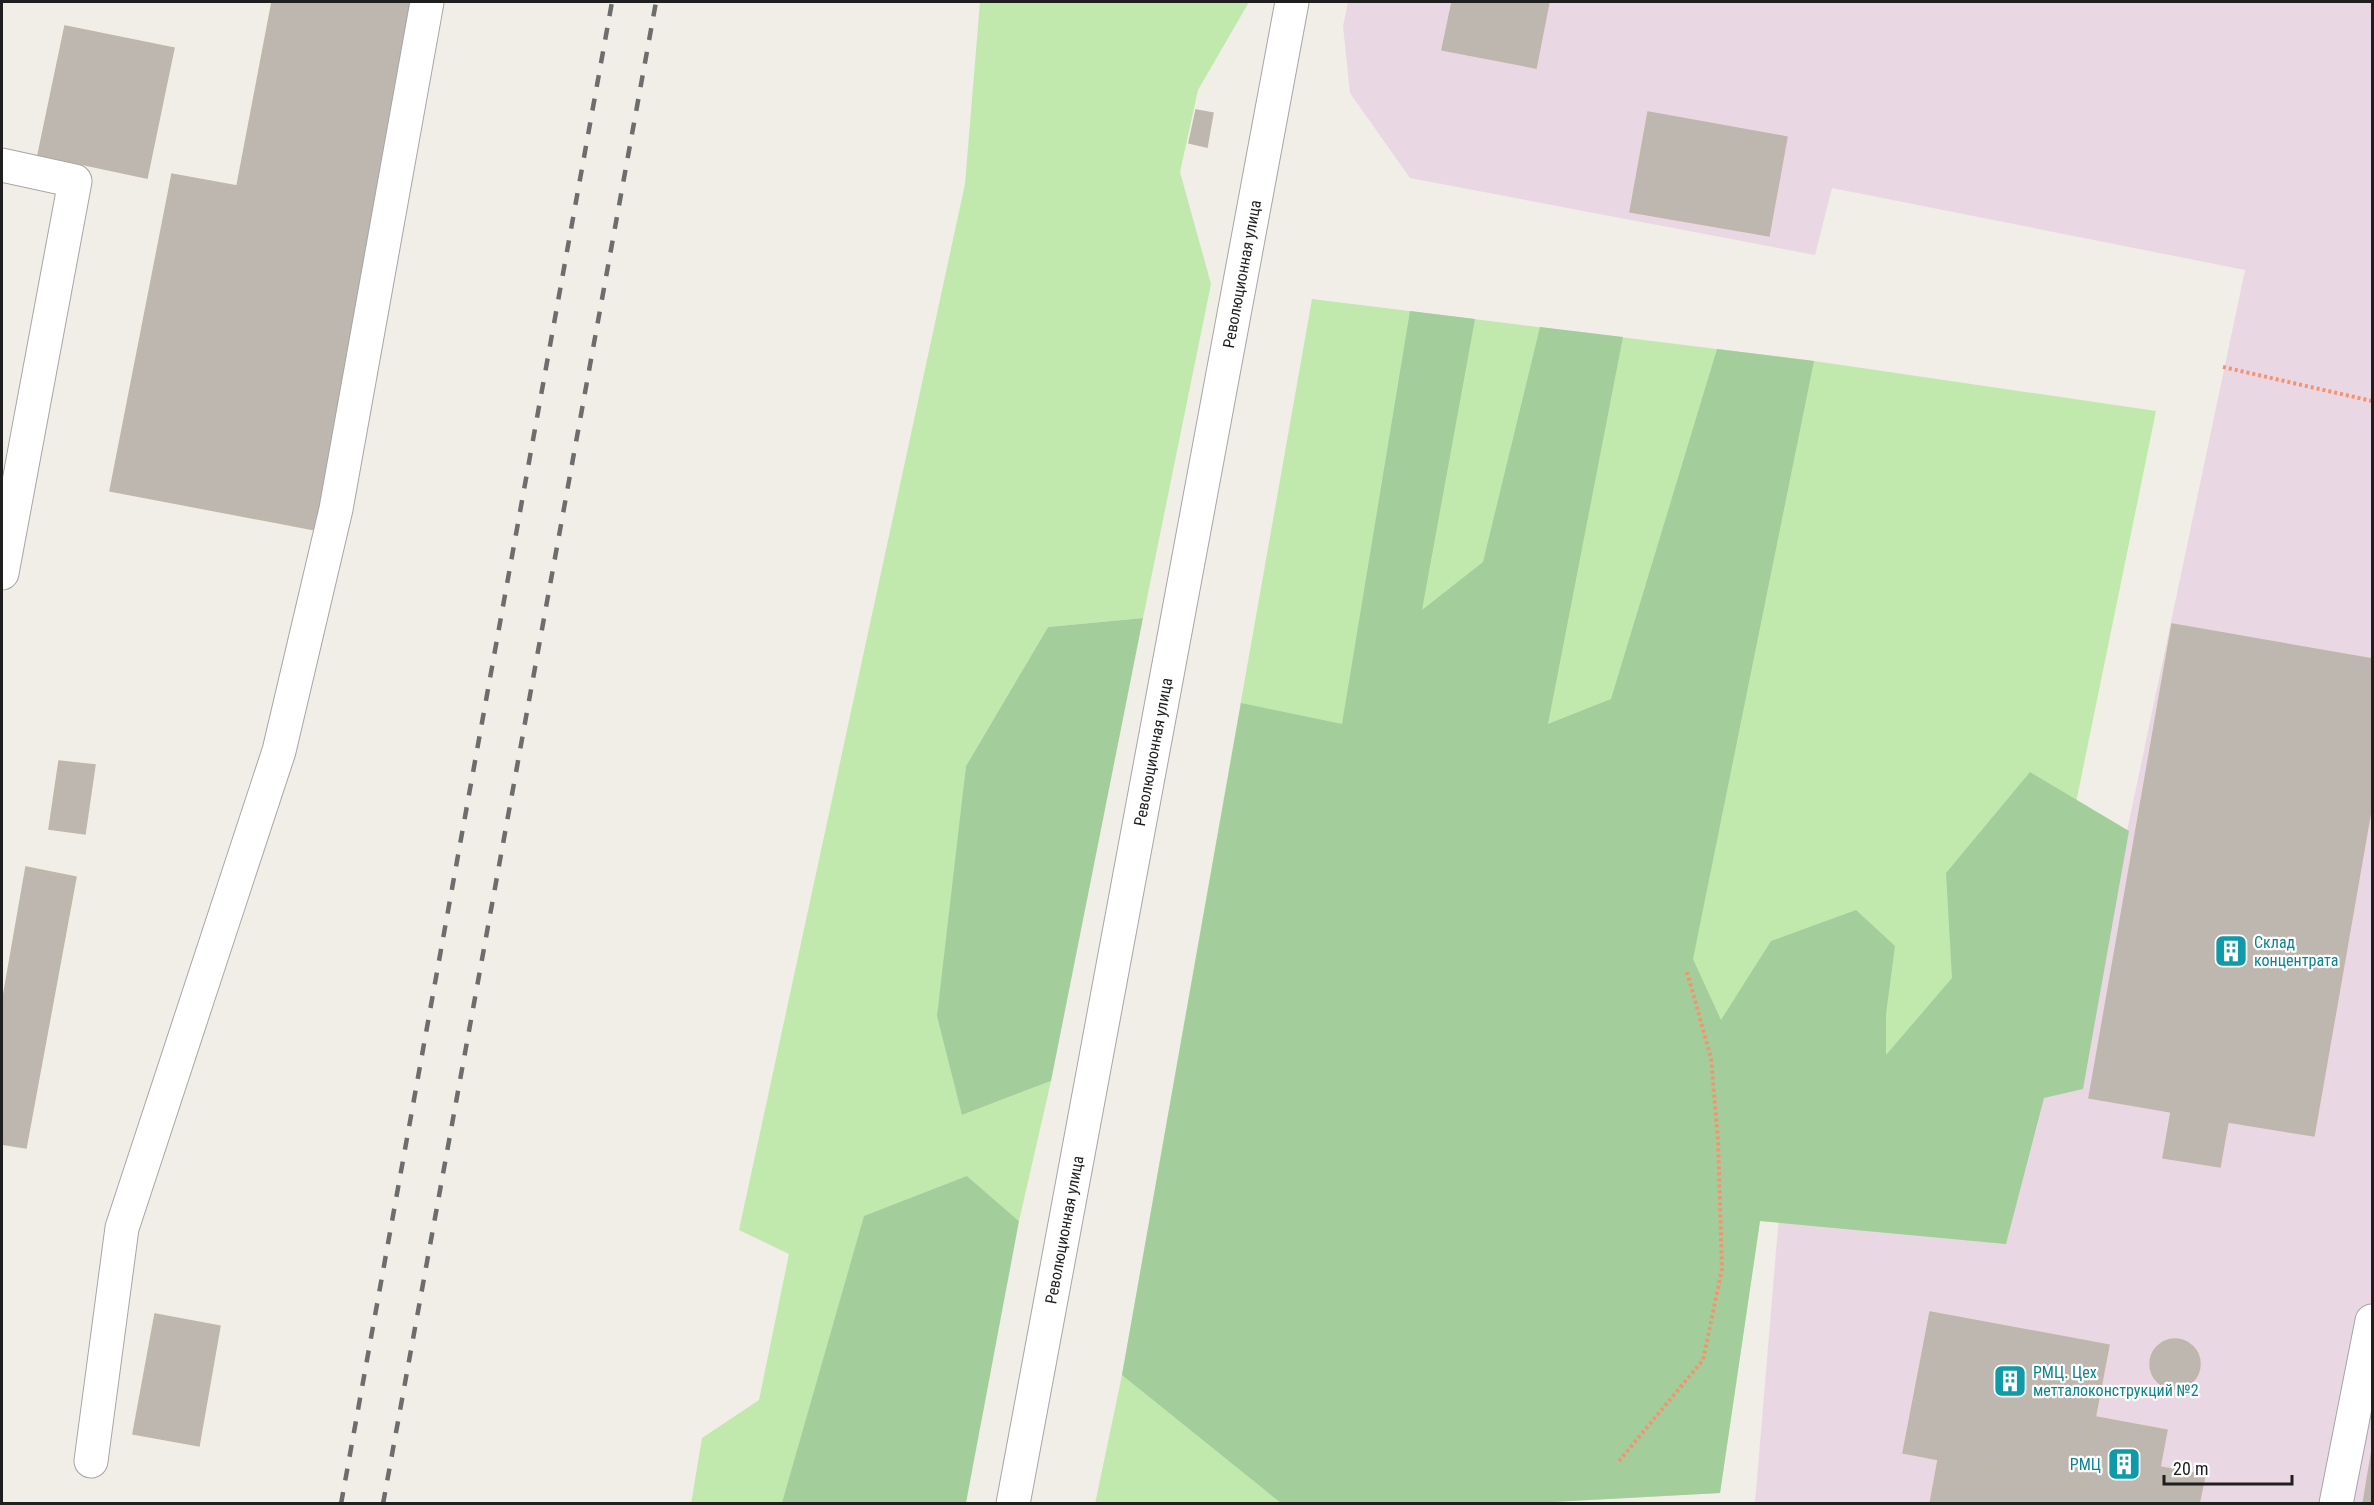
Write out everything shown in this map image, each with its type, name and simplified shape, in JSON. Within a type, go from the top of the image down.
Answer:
[{"type":"street","points":[[91,1461],[122,1228],[279,750],[336,509],[428,2]]},
{"type":"street","name":"Революционная улица","points":[[1013,1503],[1292,2]]},
{"type":"street","points":[[2,165],[75,181],[2,573]]},
{"type":"street","points":[[2336,1503],[2373,1321]]},
{"type":"path","points":[[2223,367],[2373,401]]},
{"type":"path","points":[[1619,1461],[1703,1360],[1722,1269],[1718,1140],[1711,1058],[1687,972]]},
{"type":"shaded area","points":[[1348,2],[2372,2],[2372,1503],[1755,1503],[1779,1215],[2038,1076],[2074,1083],[2245,270],[1832,188],[1815,255],[1410,178],[1350,93],[1343,26]]},
{"type":"green space","points":[[980,2],[1249,2],[1198,90],[1180,172],[1211,284],[1143,618],[1048,627],[966,766],[959,839],[962,1115],[1051,1081],[1019,1221],[967,1176],[782,1503],[691,1504],[702,1438],[759,1400],[789,1254],[739,1230],[965,184]]},
{"type":"green space","points":[[1312,299],[1814,361],[2156,411],[2011,1121],[2006,1244],[1760,1221],[1720,1493],[1517,1504],[1095,1504],[1122,1375]]},
{"type":"green space","points":[[1410,311],[1475,319],[1422,610],[1483,562],[1540,327],[1623,337],[1548,724],[1611,699],[1717,349],[1814,361],[1693,959],[1721,1020],[1771,941],[1856,910],[1895,946],[1886,1014],[1886,1055],[1952,978],[1946,873],[2030,772],[2129,831],[2083,1089],[2044,1098],[2006,1244],[1760,1221],[1720,1493],[1517,1504],[1281,1503],[1122,1375],[1241,703],[1342,724]]},
{"type":"green space","points":[[1143,618],[1051,1081],[962,1115],[937,1016],[966,766],[1048,627]]},
{"type":"green space","points":[[967,1176],[1019,1221],[966,1503],[782,1503],[864,1216]]},
{"type":"building","points":[[272,2],[418,2],[316,530],[110,491],[172,174],[237,186]]},
{"type":"building","points":[[1452,2],[1549,2],[1536,68],[1442,50]]},
{"type":"building","points":[[65,26],[174,48],[147,178],[38,155]]},
{"type":"building","points":[[1196,110],[1213,113],[1207,147],[1189,143]]},
{"type":"building","points":[[1648,112],[1787,137],[1769,236],[1630,212]]},
{"type":"building","name":"Склад концентрата","points":[[2172,624],[2372,659],[2372,804],[2314,1136],[2228,1122],[2220,1167],[2163,1158],[2171,1112],[2089,1098]]},
{"type":"building","points":[[59,761],[95,765],[85,834],[49,829]]},
{"type":"building","points":[[26,867],[76,877],[26,1148],[2,1144],[2,1004]]},
{"type":"building","name":"РМЦ. Цех метталоконструкций №2","points":[[1930,1312],[2109,1345],[2082,1487],[1903,1453]]},
{"type":"building","points":[[155,1314],[220,1326],[199,1446],[133,1434]]},
{"type":"building","points":[[2170,1339],[2180,1339],[2193,1346],[2200,1359],[2200,1369],[2193,1382],[2180,1389],[2170,1389],[2161,1385],[2154,1378],[2150,1369],[2150,1359],[2154,1350],[2161,1343]]},
{"type":"building","name":"РМЦ","points":[[2096,1417],[2167,1430],[2160,1467],[2205,1475],[2199,1504],[1930,1504],[1938,1460],[2082,1487]]},
{"type":"building","points":[[2372,1450],[2372,1504],[2363,1504]]},
{"type":"railway","points":[[341,1504],[612,2]]},
{"type":"railway","points":[[383,1504],[656,2]]},
{"type":"place","name":"Склад концентрата","points":[[2231,951]]},
{"type":"place","name":"РМЦ. Цех метталоконструкций №2","points":[[2010,1381]]},
{"type":"place","name":"РМЦ","points":[[2124,1464]]}]
